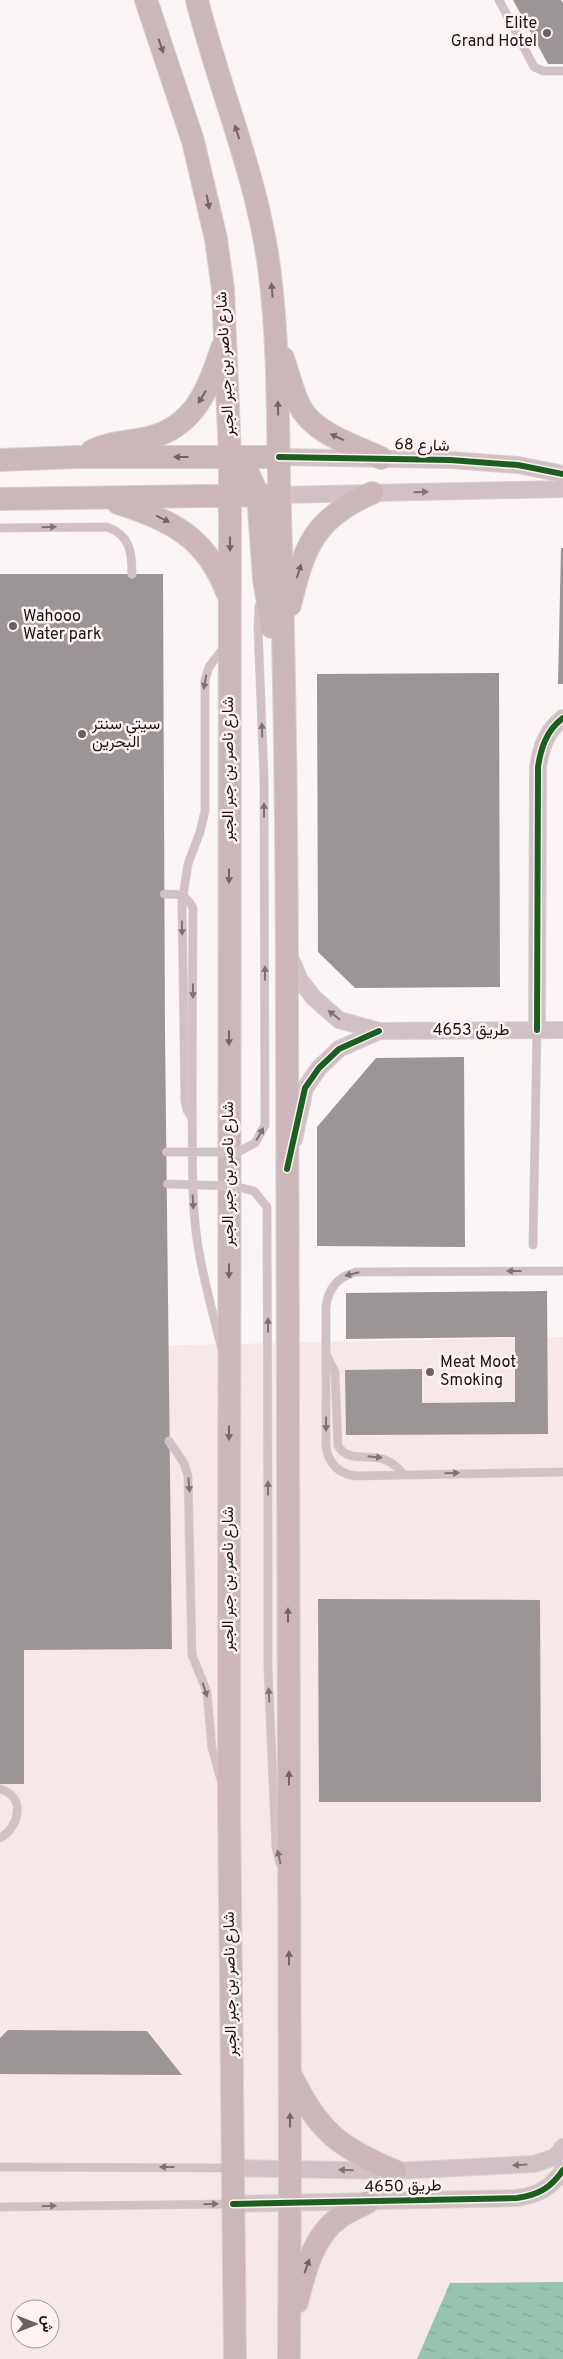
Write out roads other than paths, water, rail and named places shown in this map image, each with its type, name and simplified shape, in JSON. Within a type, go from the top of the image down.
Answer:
[{"type":"main road","points":[[197,0],[247,163],[260,215],[270,272],[276,339],[279,457],[269,495],[264,579],[271,622],[285,664]]},
{"type":"main road","name":"شارع ناصر بن جبر الجبر","points":[[144,3],[178,94],[206,190],[223,289],[226,336],[230,458],[229,1803],[235,2359]]},
{"type":"main road","points":[[78,457],[107,444],[148,438],[176,425],[194,409],[207,390],[226,336]]},
{"type":"main road","points":[[276,339],[298,401],[308,417],[330,434],[381,458]]},
{"type":"main road","name":"شارع 68","points":[[0,460],[78,457],[279,457]]},
{"type":"main road","points":[[230,458],[248,473],[269,495],[285,664],[290,2073],[289,2359]]},
{"type":"main road","points":[[283,635],[299,571],[306,551],[317,532],[332,515],[351,502],[372,493]]},
{"type":"main road","points":[[0,499],[269,495]]},
{"type":"main road","points":[[101,497],[153,514],[174,524],[193,539],[221,577],[229,599]]},
{"type":"main road","points":[[290,2073],[306,2106],[330,2135],[360,2157],[395,2170]]},
{"type":"main road","points":[[289,2329],[306,2268],[316,2243],[339,2218],[368,2202]]},
{"type":"street","name":"شارع 68","points":[[279,457],[381,458],[518,465],[563,474]]},
{"type":"street","points":[[269,495],[563,489]]},
{"type":"street","points":[[537,1030],[538,766],[544,742],[550,731],[563,718]]},
{"type":"street","name":"طريق 4653","points":[[287,949],[300,980],[314,998],[339,1020],[379,1031],[563,1030]]},
{"type":"street","name":"طريق 4653","points":[[287,1169],[305,1088],[320,1068],[339,1049],[379,1031]]},
{"type":"street","name":"طريق 4650","points":[[233,2168],[395,2170],[534,2164],[555,2157],[563,2147]]},
{"type":"street","name":"طريق 4650","points":[[233,2204],[368,2202],[531,2196],[545,2190],[563,2170]]},
{"type":"lane","points":[[499,0],[534,67],[543,71],[563,71]]},
{"type":"lane","points":[[0,528],[107,527],[121,534],[127,540],[132,556],[132,574]]},
{"type":"lane","points":[[166,1152],[238,1152],[255,1143],[265,1126],[264,779],[258,628],[264,579]]},
{"type":"lane","points":[[192,1118],[187,1110],[185,1101],[182,896],[188,864],[200,832],[205,811],[205,680],[209,667],[229,641]]},
{"type":"lane","points":[[164,894],[180,894],[188,898],[193,908],[192,1118],[195,1225],[210,1301],[229,1380]]},
{"type":"lane","points":[[534,1245],[537,1030]]},
{"type":"lane","points":[[167,1184],[234,1186],[254,1191],[267,1207],[268,1669],[276,1848],[289,1904]]},
{"type":"lane","points":[[563,1271],[356,1272],[348,1274],[334,1284],[327,1299],[326,1354],[326,1447],[335,1467],[348,1475],[563,1472]]},
{"type":"lane","points":[[326,1354],[332,1362],[336,1377],[338,1446],[346,1454],[352,1456],[378,1456],[386,1459],[403,1474]]},
{"type":"lane","points":[[169,1441],[184,1463],[190,1489],[192,1643],[195,1667],[207,1692],[214,1760],[229,1803]]},
{"type":"lane","points":[[0,1789],[13,1798],[18,1809],[17,1821],[11,1831],[0,1838]]},
{"type":"lane","name":"طريق 4650","points":[[0,2167],[233,2168]]},
{"type":"lane","name":"طريق 4650","points":[[0,2207],[233,2204]]},
{"type":"water","points":[[563,2282],[563,2359],[417,2359],[450,2283]]},
{"type":"place","name":"Elite Grand Hotel","points":[[547,33]]},
{"type":"place","name":"Wahooo Water park","points":[[13,626]]},
{"type":"place","name":"سيتي سنتر البحرين","points":[[82,734]]},
{"type":"place","name":"Meat Moot Smoking","points":[[430,1372]]}]
